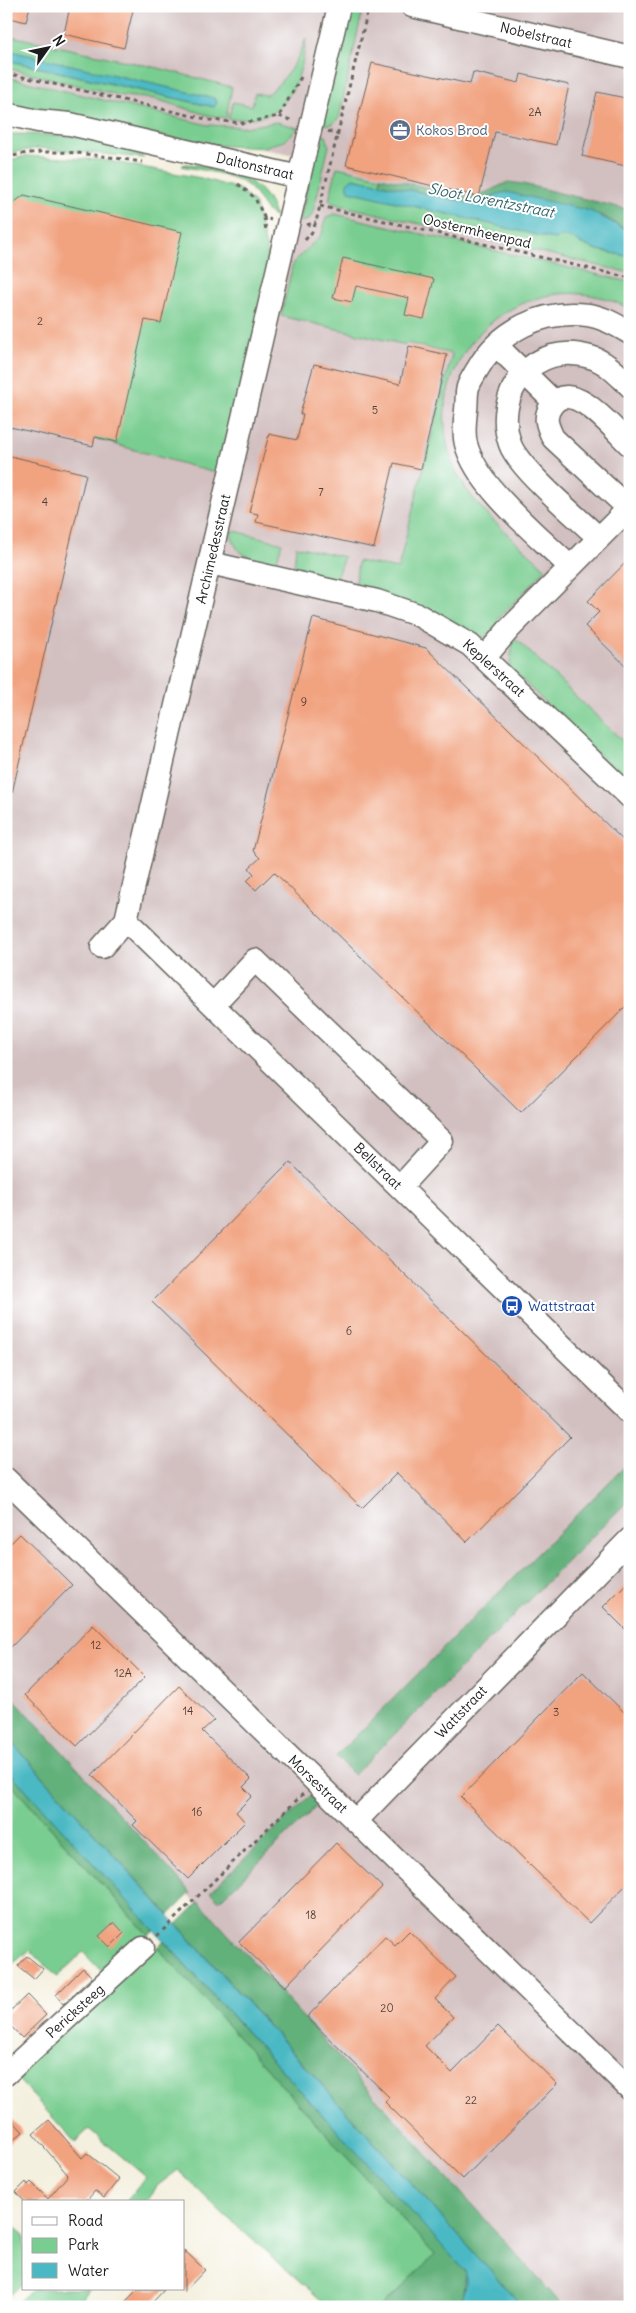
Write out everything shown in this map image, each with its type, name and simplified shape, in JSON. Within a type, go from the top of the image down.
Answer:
[{"type":"street","name":"Daltonstraat","points":[[6,114],[38,121],[70,124],[300,177],[339,6]]},
{"type":"street","name":"Nobelstraat","points":[[412,6],[630,57]]},
{"type":"street","name":"Daltonstraat","points":[[6,126],[38,121]]},
{"type":"street","name":"Archimedesstraat","points":[[126,920],[300,177]]},
{"type":"street","points":[[570,566],[489,487],[466,443],[465,420],[468,386],[485,356],[503,338],[531,320],[556,315],[589,315],[611,322],[630,333]]},
{"type":"street","points":[[496,345],[554,402]]},
{"type":"street","points":[[599,538],[525,466],[510,445],[505,417],[511,390],[523,372],[540,361],[562,354],[591,357],[613,370],[630,386]]},
{"type":"street","points":[[485,657],[509,629],[629,508],[553,438],[546,424],[547,413],[554,402],[562,397],[571,396],[582,400],[630,445]]},
{"type":"street","name":"Keplerstraat","points":[[210,563],[397,607],[437,624],[485,657],[630,797]]},
{"type":"street","points":[[102,948],[126,920]]},
{"type":"street","name":"Bellstraat","points":[[126,920],[630,1412]]},
{"type":"street","points":[[213,1005],[255,960],[442,1141],[400,1187]]},
{"type":"street","name":"Morsestraat","points":[[6,1479],[630,2089]]},
{"type":"street","name":"Wattstraat","points":[[356,1821],[630,1539]]},
{"type":"street","name":"Pericksteeg","points":[[6,2074],[148,1944]]},
{"type":"path","name":"Oostermheenpad","points":[[369,6],[339,135],[320,206],[630,278]]},
{"type":"path","points":[[6,73],[222,122],[252,123],[279,116],[294,92],[304,68]]},
{"type":"path","points":[[6,158],[28,153],[50,153],[150,164]]},
{"type":"path","name":"Daltonstraat","points":[[232,181],[250,192],[260,205],[264,217],[301,226],[316,222]]},
{"type":"path","points":[[148,1944],[315,1782]]},
{"type":"shaded area","points":[[6,6],[630,6],[630,2307],[564,2307],[6,1694],[6,413],[215,473],[295,155],[219,141],[6,82]]},
{"type":"green space","points":[[363,8],[339,118],[333,124],[321,125],[347,21],[353,14]]},
{"type":"green space","points":[[6,35],[158,68],[232,87],[226,118],[207,115],[155,99],[123,96],[6,68],[6,60],[214,107],[217,100],[6,50]]},
{"type":"green space","points":[[306,38],[300,71],[285,102],[267,115],[253,118],[228,119],[233,102],[252,106],[255,93],[266,95],[280,83],[295,62]]},
{"type":"green space","points":[[6,77],[208,125],[245,127],[277,122],[298,128],[285,141],[266,146],[266,148],[208,145],[6,107]]},
{"type":"green space","points":[[318,133],[326,136],[329,146],[313,213],[308,220],[300,222]]},
{"type":"green space","points":[[6,134],[58,135],[101,140],[120,144],[135,150],[144,158],[38,148],[6,154]]},
{"type":"green space","points":[[26,156],[103,160],[201,178],[239,189],[255,204],[270,262],[241,409],[215,473],[6,413],[6,161]]},
{"type":"green space","points":[[184,164],[212,167],[240,176],[262,192],[270,203],[275,217],[271,215],[247,185],[232,177],[182,166]]},
{"type":"green space","points":[[337,167],[381,177],[380,184],[353,178],[411,205],[554,239],[568,237],[592,248],[630,257],[630,273],[335,204],[329,200]]},
{"type":"green space","points":[[381,177],[474,198],[508,182],[523,184],[630,210],[630,232],[601,215],[492,196],[482,203],[471,203],[380,184]]},
{"type":"green space","points":[[335,214],[630,282],[630,309],[592,295],[554,295],[519,305],[489,324],[465,352],[450,385],[445,422],[452,462],[459,477],[468,492],[493,520],[546,569],[498,619],[501,623],[490,635],[477,640],[355,587],[358,561],[398,569],[452,354],[281,316],[293,263],[322,234],[326,217]]},
{"type":"green space","points":[[231,530],[282,543],[277,560],[271,568],[257,565],[258,560],[247,556],[239,550],[232,537]]},
{"type":"green space","points":[[296,546],[344,557],[335,581],[297,573],[294,567]]},
{"type":"green space","points":[[516,639],[630,748],[630,786],[509,667],[513,643]]},
{"type":"green space","points":[[627,1464],[630,1467],[630,1499],[354,1775],[336,1756]]},
{"type":"green space","points":[[6,1690],[191,1893],[169,1915],[6,1736]]},
{"type":"green space","points":[[6,1768],[154,1930],[148,1935],[6,1779]]},
{"type":"green space","points":[[6,1779],[148,1935],[104,1974],[83,1952],[57,1977],[30,1950],[6,1969]]},
{"type":"green space","points":[[310,1796],[319,1804],[219,1901],[210,1892]]},
{"type":"green space","points":[[199,1902],[564,2307],[523,2307],[177,1924]]},
{"type":"green space","points":[[163,1941],[466,2271],[464,2294],[455,2307],[381,2307],[435,2255],[157,1947]]},
{"type":"green space","points":[[157,1947],[435,2255],[381,2307],[329,2307],[220,2211],[178,2170],[157,2186],[148,2200],[128,2200],[146,2177],[89,2129],[75,2142],[14,2075]]},
{"type":"green space","points":[[6,2220],[22,2233],[22,2284],[6,2299]]},
{"type":"green space","points":[[32,2290],[88,2290],[77,2307],[14,2307]]},
{"type":"water","points":[[6,50],[214,98],[217,103],[214,107],[6,60]]},
{"type":"water","name":"Sloot Lorentzstraat","points":[[353,178],[471,203],[507,192],[591,211],[630,232],[630,257],[592,248],[568,237],[554,239],[349,191],[347,183]]},
{"type":"water","points":[[6,1736],[523,2307],[455,2307],[465,2290],[465,2271],[6,1768]]},
{"type":"building","points":[[6,6],[30,6],[26,22],[6,17]]},
{"type":"building","points":[[70,6],[134,6],[124,48],[64,34]]},
{"type":"building","points":[[372,63],[470,84],[473,72],[519,83],[521,74],[569,85],[556,145],[495,132],[479,197],[346,165]]},
{"type":"building","points":[[597,92],[630,99],[630,167],[582,156]]},
{"type":"building","points":[[24,195],[182,232],[161,323],[145,320],[117,442],[95,437],[93,446],[6,426],[6,209]]},
{"type":"building","points":[[343,258],[434,279],[424,319],[405,315],[409,298],[356,286],[352,302],[333,298]]},
{"type":"building","points":[[409,346],[447,355],[421,469],[394,463],[374,548],[256,522],[258,514],[249,512],[269,434],[297,440],[303,414],[300,414],[314,364],[400,384]]},
{"type":"building","points":[[6,455],[86,474],[12,793],[6,792]]},
{"type":"building","points":[[630,558],[630,670],[585,626],[599,612],[588,601]]},
{"type":"building","points":[[313,618],[426,648],[630,847],[630,1002],[521,1113],[274,872],[256,890],[247,881],[254,874],[249,868],[260,858],[253,851]]},
{"type":"building","points":[[290,1162],[570,1437],[467,1542],[397,1473],[362,1508],[152,1302]]},
{"type":"building","points":[[20,1534],[72,1585],[6,1652],[6,1548]]},
{"type":"building","points":[[630,1580],[630,1634],[603,1607]]},
{"type":"building","points":[[93,1625],[145,1677],[77,1746],[25,1695]]},
{"type":"building","points":[[583,1672],[630,1718],[630,1881],[589,1923],[461,1797]]},
{"type":"building","points":[[179,1686],[214,1720],[202,1731],[251,1779],[243,1787],[252,1796],[236,1812],[245,1822],[188,1879],[133,1825],[137,1821],[92,1775]]},
{"type":"building","points":[[336,1843],[382,1887],[285,1987],[239,1942]]},
{"type":"building","points":[[114,1922],[124,1933],[110,1947],[99,1936]]},
{"type":"building","points":[[409,1931],[456,1977],[435,1999],[453,2017],[425,2046],[452,2073],[498,2026],[557,2084],[463,2179],[385,2102],[389,2097],[307,2017],[385,1936],[395,1945]]},
{"type":"building","points":[[27,1956],[43,1969],[34,1979],[18,1966]]},
{"type":"building","points":[[83,1968],[92,1977],[63,2004],[56,1995]]},
{"type":"building","points":[[27,1995],[46,2015],[22,2038],[6,2021],[6,2015]]},
{"type":"building","points":[[6,2113],[23,2132],[6,2146]]},
{"type":"building","points":[[49,2120],[82,2158],[87,2153],[119,2179],[104,2198],[95,2191],[87,2200],[23,2200],[16,2192],[26,2182],[28,2185],[31,2182],[48,2199],[68,2175],[33,2134]]},
{"type":"building","points":[[185,2251],[205,2270],[184,2292],[185,2290]]},
{"type":"building","points":[[137,2290],[164,2290],[148,2307],[120,2307]]},
{"type":"place","name":"Kokos Brod","points":[[400,130]]},
{"type":"place","name":"Wattstraat","points":[[512,1306]]}]
